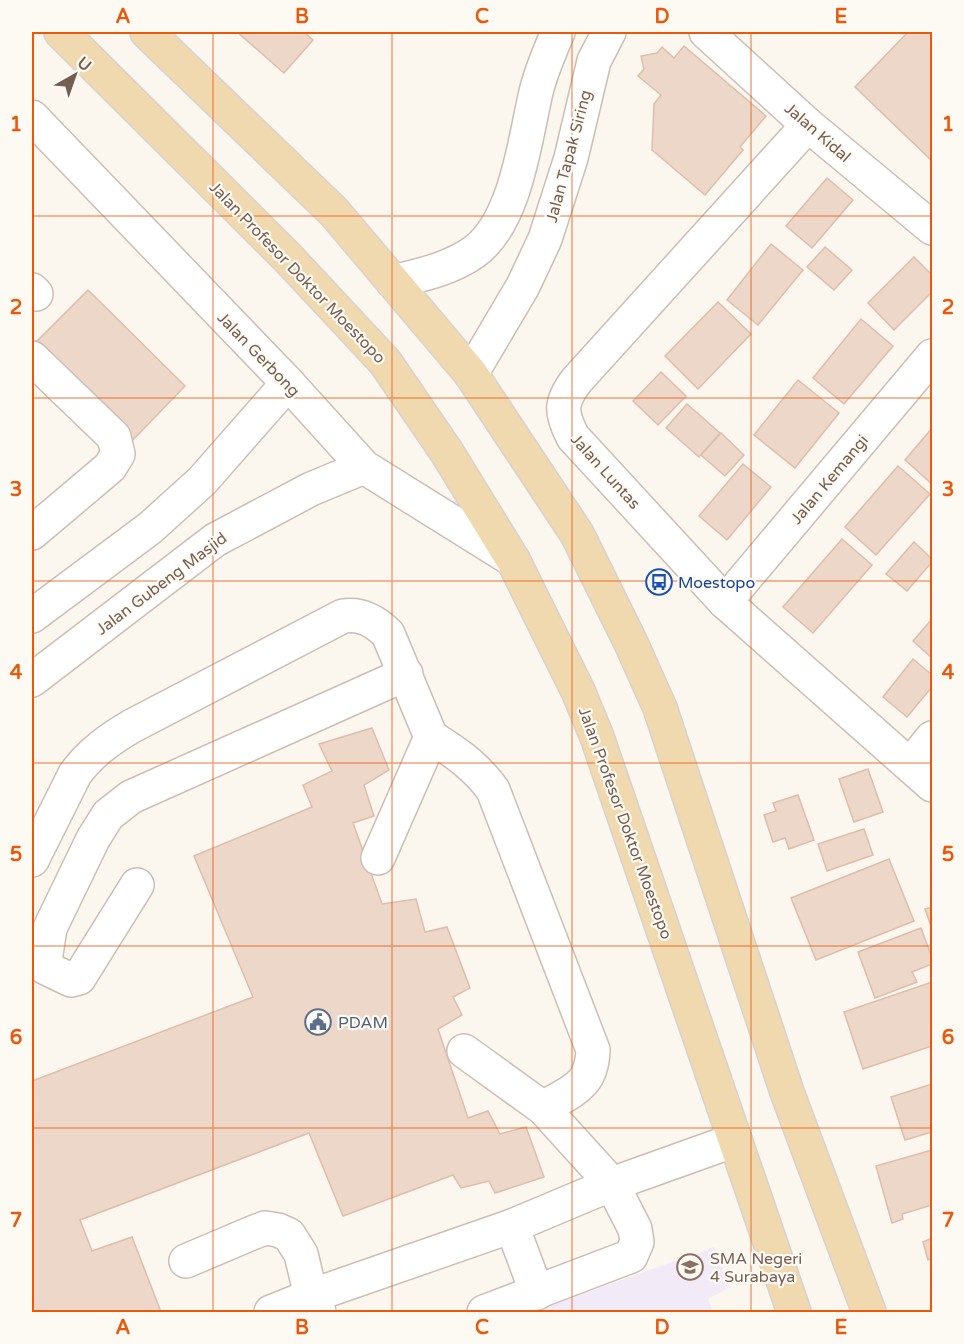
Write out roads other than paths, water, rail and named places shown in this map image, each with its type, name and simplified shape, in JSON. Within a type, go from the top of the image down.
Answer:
[{"type":"main road","name":"Jalan Profesor Doktor Moestopo","points":[[61,32],[288,258],[385,362],[446,451],[513,560],[578,691],[597,737],[794,1312]]},
{"type":"main road","points":[[147,32],[334,212],[471,374],[577,534],[660,708],[787,1092],[869,1312]]},
{"type":"street","points":[[393,282],[446,268],[474,253],[487,242],[512,195],[537,89],[558,32]]},
{"type":"street","name":"Jalan Tapak Siring","points":[[471,374],[523,286],[545,239],[568,168],[594,61],[609,32]]},
{"type":"street","name":"Jalan Kidal","points":[[706,32],[808,125],[933,228]]},
{"type":"street","name":"Jalan Luntas","points":[[808,125],[577,380],[563,403],[565,422],[573,437],[725,602],[922,774]]},
{"type":"street","name":"Jalan Gerbong","points":[[36,132],[288,383],[364,467],[513,560]]},
{"type":"street","name":"Jalan Kemangi","points":[[725,602],[933,356]]},
{"type":"street","points":[[32,358],[114,436],[118,454],[110,467],[32,533]]},
{"type":"street","points":[[32,616],[150,528],[194,489],[288,383]]},
{"type":"street","name":"Jalan Gubeng Masjid","points":[[32,680],[215,540],[311,489],[364,467]]},
{"type":"street","points":[[32,860],[75,774],[84,761],[108,740],[343,616],[364,617],[388,633],[430,737],[468,762],[493,790],[593,1050],[591,1072],[586,1079],[579,1086],[543,1108]]},
{"type":"street","points":[[137,885],[79,978],[71,980],[38,971],[41,922],[108,815],[131,797],[406,674]]},
{"type":"street","points":[[378,858],[430,737]]},
{"type":"street","points":[[922,774],[933,738]]},
{"type":"street","points":[[75,774],[108,815]]},
{"type":"street","points":[[464,1051],[543,1108],[612,1184],[635,1229],[637,1242],[631,1256],[484,1312]]},
{"type":"street","points":[[271,1312],[315,1304],[612,1184],[735,1140]]},
{"type":"street","points":[[512,1226],[537,1293]]},
{"type":"street","points":[[186,1261],[265,1228],[278,1230],[289,1236],[301,1254],[315,1304]]},
{"type":"place","name":"Moestopo","points":[[659,582]]},
{"type":"place","name":"PDAM","points":[[318,1022]]},
{"type":"place","name":"SMA Negeri 4 Surabaya","points":[[690,1267]]}]
